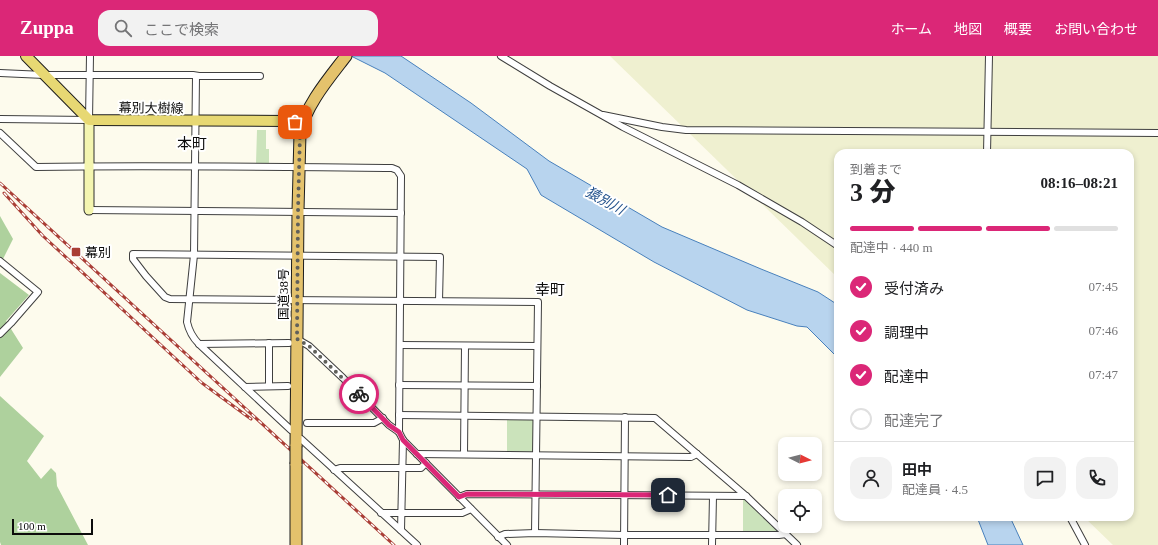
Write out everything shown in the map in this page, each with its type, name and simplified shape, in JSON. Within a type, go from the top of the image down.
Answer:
[{"type":"highway","name":"国道38号","points":[[296,545],[296,464],[299,443],[293,341],[297,300],[300,133],[302,124],[322,89],[346,56]]},
{"type":"main road","points":[[26,56],[89,120],[89,210]]},
{"type":"main road","name":"幕別大樹線","points":[[89,120],[288,121],[302,124]]},
{"type":"street","points":[[0,119],[89,120],[90,56]]},
{"type":"street","points":[[501,56],[550,86],[623,127],[738,185],[802,222],[834,243]]},
{"type":"street","points":[[988,149],[989,56]]},
{"type":"street","points":[[0,73],[44,75],[193,74],[196,76],[260,76]]},
{"type":"street","points":[[196,76],[194,255],[187,322],[188,329],[198,344],[291,430]]},
{"type":"street","points":[[603,115],[662,127],[686,130],[1158,133]]},
{"type":"street","points":[[0,133],[36,167],[196,166],[392,168],[397,170],[400,176],[401,213],[399,432],[403,440],[505,544]]},
{"type":"street","points":[[89,210],[401,213]]},
{"type":"street","points":[[439,301],[440,257],[133,254],[133,259],[165,296],[170,299],[538,302],[535,533]]},
{"type":"street","points":[[0,262],[38,292],[0,334]]},
{"type":"street","points":[[198,344],[269,344],[293,341],[309,346],[389,425],[399,432]]},
{"type":"street","points":[[269,344],[269,386]]},
{"type":"street","points":[[400,345],[537,346]]},
{"type":"street","points":[[464,454],[465,346]]},
{"type":"street","points":[[399,385],[537,386]]},
{"type":"street","points":[[245,386],[288,386]]},
{"type":"street","points":[[399,415],[655,418],[746,496],[797,545]]},
{"type":"street","points":[[624,545],[625,417]]},
{"type":"street","points":[[306,423],[374,423],[383,418]]},
{"type":"street","points":[[401,530],[403,440]]},
{"type":"street","points":[[299,443],[334,470],[417,545]]},
{"type":"street","points":[[417,454],[691,457],[697,454]]},
{"type":"street","points":[[334,470],[340,468],[421,468],[426,463]]},
{"type":"street","points":[[459,497],[467,494],[746,496]]},
{"type":"street","points":[[712,496],[712,545]]},
{"type":"street","points":[[381,513],[462,513],[471,509]]},
{"type":"street","points":[[1072,521],[1085,545]]},
{"type":"street","points":[[498,537],[505,534],[535,533],[624,535],[786,534]]},
{"type":"green space","points":[[610,56],[1158,56],[1158,545],[1113,545],[1088,521],[1134,521],[1134,149],[834,149],[834,274]]},
{"type":"green space","points":[[257,130],[266,130],[266,149],[269,149],[269,164],[256,163]]},
{"type":"green space","points":[[0,216],[13,239],[0,265]]},
{"type":"green space","points":[[0,273],[29,295],[6,321],[23,348],[0,377]]},
{"type":"green space","points":[[0,396],[44,436],[27,461],[41,479],[51,468],[56,473],[57,486],[88,545],[1,545]]},
{"type":"green space","points":[[507,419],[534,420],[534,453],[507,453]]},
{"type":"green space","points":[[743,500],[747,500],[778,528],[776,534],[743,533]]},
{"type":"water","name":"猿別川","points":[[351,56],[401,56],[471,103],[549,161],[662,227],[818,292],[834,302],[834,354],[807,327],[797,326],[747,310],[654,262],[541,195],[527,169],[385,73]]},
{"type":"water","points":[[979,521],[1012,521],[1023,545],[988,545]]},
{"type":"railway","points":[[0,183],[394,545]]},
{"type":"railway","points":[[4,193],[43,236],[202,383],[251,419]]},
{"type":"way so far","points":[[295,122],[302,124],[300,133],[298,211],[297,339],[309,346],[359,394]]},
{"type":"place","name":"幕別","points":[[76,252]]},
{"type":"district","name":"本町","points":[[192,144]]},
{"type":"district","name":"幸町","points":[[550,290]]},
{"type":"route","points":[[359,394],[389,425],[399,432],[403,440],[459,497],[467,494],[668,495]]}]
